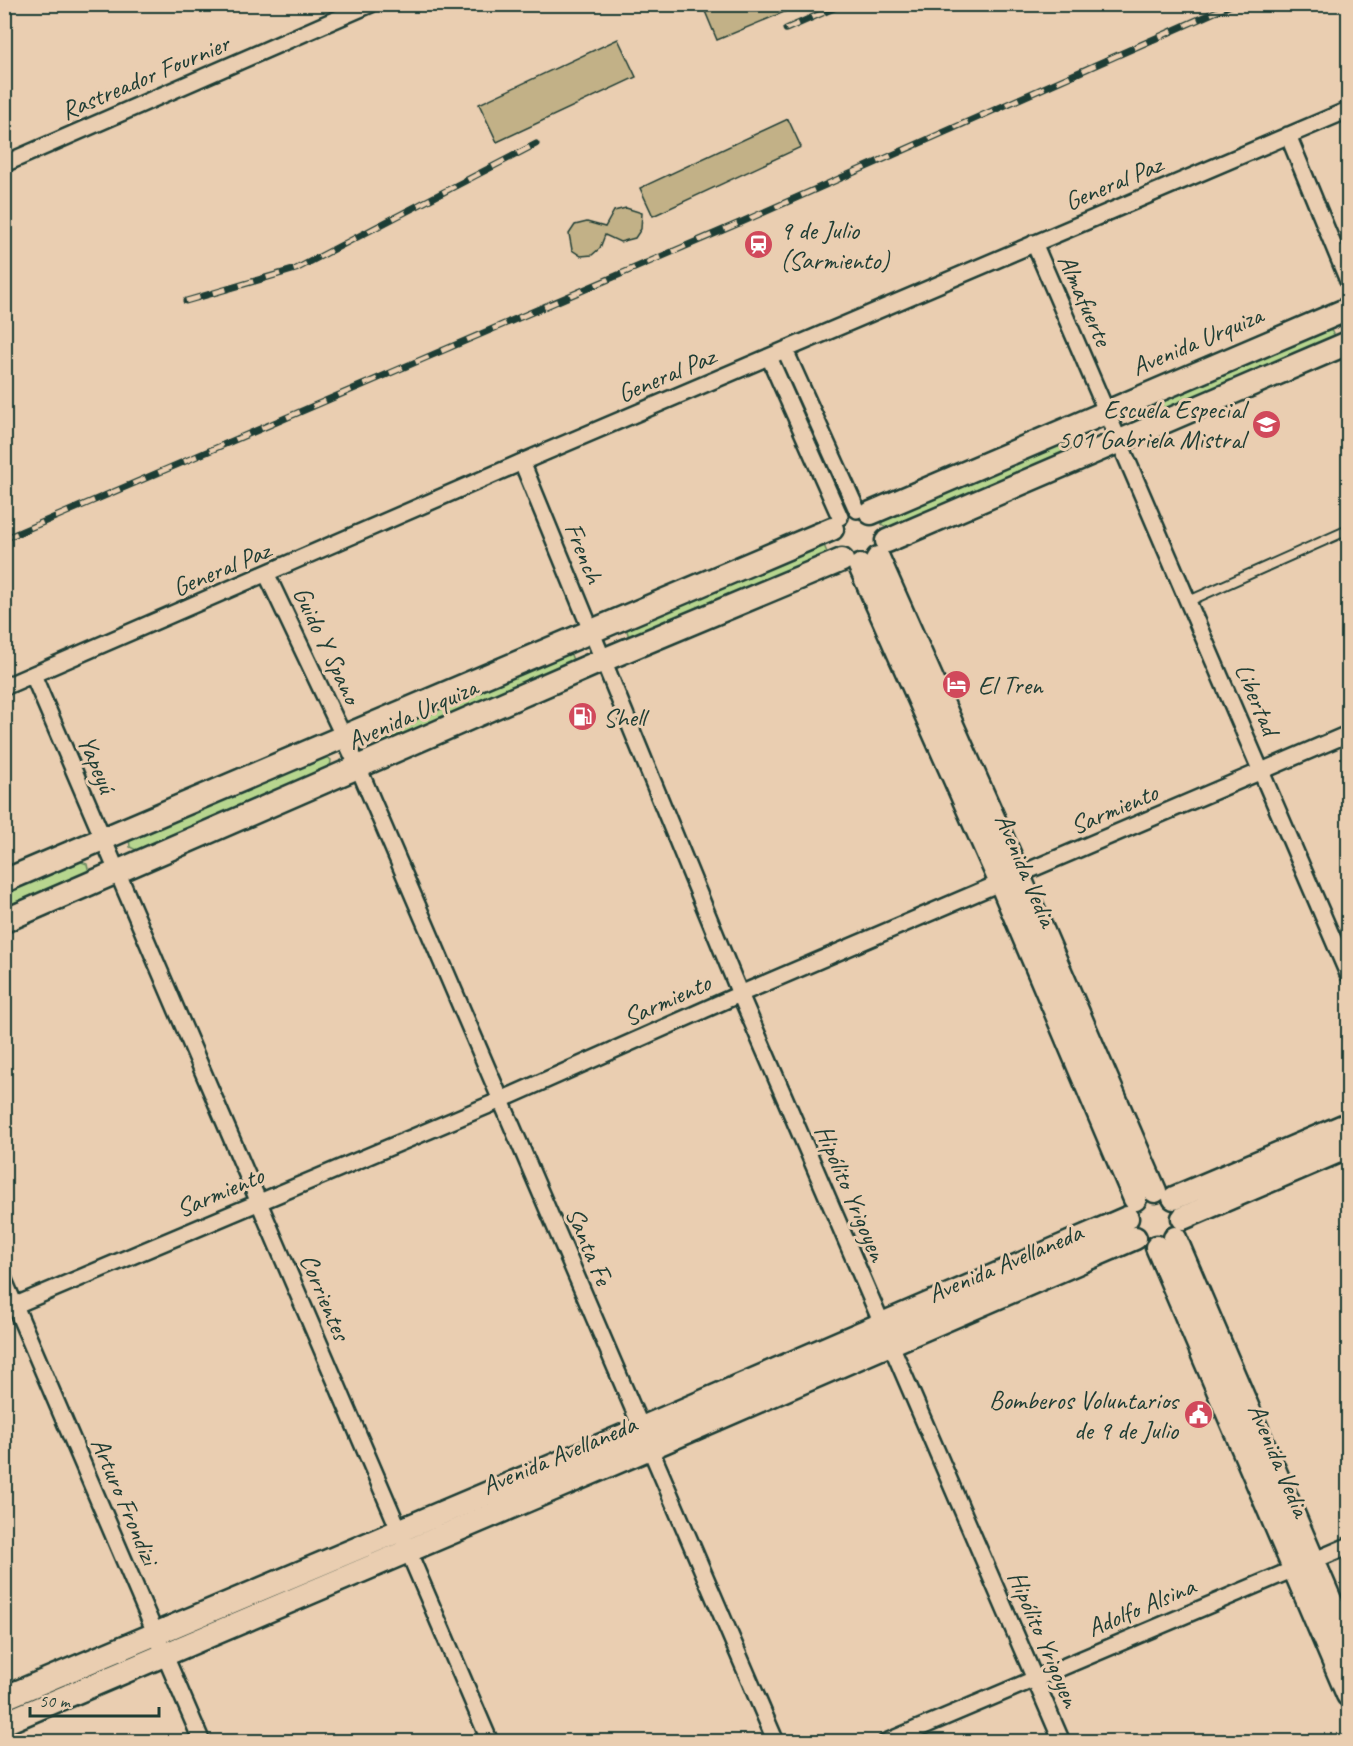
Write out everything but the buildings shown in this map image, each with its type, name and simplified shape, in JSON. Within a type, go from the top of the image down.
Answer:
[{"type":"main road","name":"Avenida Urquiza","points":[[4,881],[590,632],[850,517],[1348,309]]},
{"type":"main road","name":"Avenida Urquiza","points":[[4,921],[359,769],[602,661],[867,556],[1348,343]]},
{"type":"main road","points":[[850,517],[882,522],[867,556],[832,547],[850,517]]},
{"type":"main road","name":"Avenida Vedia","points":[[867,556],[1010,879],[1304,1565],[1348,1695]]},
{"type":"main road","name":"Avenida Avellaneda","points":[[1155,1218],[1348,1124]]},
{"type":"main road","name":"Avenida Avellaneda","points":[[4,1723],[160,1644],[646,1438],[886,1332],[1155,1218],[1348,1147]]},
{"type":"main road","name":"Avenida Vedia","points":[[1304,1565],[1348,1642]]},
{"type":"main road","name":"Avenida Avellaneda","points":[[4,1698],[160,1644]]},
{"type":"street","name":"Rastreador Fournier","points":[[4,164],[371,4]]},
{"type":"street","name":"General Paz","points":[[4,687],[267,575],[522,462],[1348,110]]},
{"type":"street","points":[[1288,135],[1348,281]]},
{"type":"street","name":"Almafuerte","points":[[1034,243],[1121,442]]},
{"type":"street","points":[[785,350],[850,517]]},
{"type":"street","points":[[769,357],[850,517]]},
{"type":"street","name":"Libertad","points":[[1121,442],[1348,974]]},
{"type":"street","name":"French","points":[[522,462],[602,661]]},
{"type":"street","name":"Guido Y Spano","points":[[267,575],[359,769]]},
{"type":"street","name":"Hipólito Yrigoyen","points":[[602,661],[740,994],[1062,1742]]},
{"type":"street","name":"Yapeyú","points":[[33,675],[117,872]]},
{"type":"street","name":"Sarmiento","points":[[10,1308],[501,1100],[740,994],[1348,734]]},
{"type":"street","name":"Santa Fe","points":[[359,769],[776,1742]]},
{"type":"street","name":"Corrientes","points":[[117,872],[490,1742]]},
{"type":"street","name":"Arturo Frondizi","points":[[4,1280],[10,1308],[202,1742]]},
{"type":"street","name":"Adolfo Alsina","points":[[886,1742],[1034,1677],[1348,1546]]},
{"type":"lane","points":[[1189,601],[1348,530]]},
{"type":"green space","points":[[1328,328],[1336,336],[1136,422],[1132,417],[1133,411]]},
{"type":"green space","points":[[786,370],[841,493],[837,494],[782,371]]},
{"type":"green space","points":[[1080,434],[1084,438],[1083,446],[891,529],[882,525],[881,518]]},
{"type":"green space","points":[[824,545],[828,555],[629,638],[626,627]]},
{"type":"green space","points":[[570,652],[574,663],[377,747],[371,737]]},
{"type":"green space","points":[[325,755],[331,760],[330,769],[138,851],[130,847],[129,838]]},
{"type":"green space","points":[[79,861],[87,864],[89,873],[5,912],[5,892]]},
{"type":"railway","points":[[786,29],[843,4]]},
{"type":"railway","points":[[4,539],[744,221],[1233,4]]},
{"type":"railway","points":[[186,301],[296,269],[536,144]]},
{"type":"place","name":"9 de Julio (Sarmiento)","points":[[759,245]]},
{"type":"place","name":"Escuela Especial 501 Gabriela Mistral","points":[[1266,424]]},
{"type":"place","name":"El Tren","points":[[957,685]]},
{"type":"place","name":"Shell","points":[[582,717]]},
{"type":"place","name":"Bomberos Voluntarios de 9 de Julio","points":[[1199,1415]]}]
